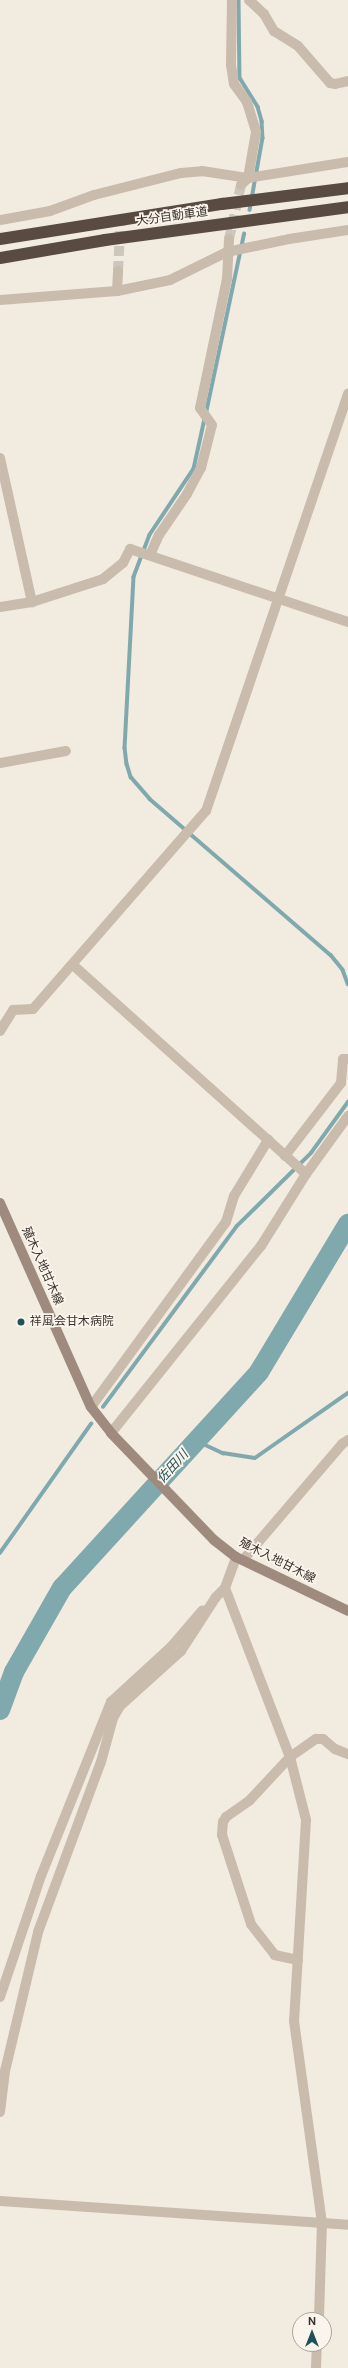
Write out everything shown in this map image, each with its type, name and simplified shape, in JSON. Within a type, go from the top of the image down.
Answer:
[{"type":"highway","name":"大分自動車道","points":[[0,239],[222,204],[348,188]]},
{"type":"highway","name":"大分自動車道","points":[[0,258],[120,238],[348,207]]},
{"type":"main road","name":"殖木入地甘木線","points":[[0,1203],[91,1407],[111,1433],[203,1530],[240,1558],[348,1611]]},
{"type":"street","points":[[232,0],[231,65],[234,84],[248,102],[256,132],[250,179]]},
{"type":"street","points":[[248,0],[264,14],[274,30],[298,46],[330,82],[335,84],[348,81]]},
{"type":"street","points":[[0,220],[50,211],[94,195],[181,173],[202,172],[250,179],[348,162]]},
{"type":"street","points":[[0,300],[117,291],[170,280],[236,250],[348,230]]},
{"type":"street","points":[[144,553],[159,535],[187,494],[201,468],[212,425],[200,408],[227,279],[236,250],[229,239]]},
{"type":"street","points":[[117,291],[118,271]]},
{"type":"street","points":[[0,1031],[13,1010],[33,1009],[206,811],[280,599],[348,394]]},
{"type":"street","points":[[0,458],[32,602]]},
{"type":"street","points":[[0,607],[32,602],[103,579],[123,563],[130,549],[348,622]]},
{"type":"street","points":[[0,763],[66,752]]},
{"type":"street","points":[[73,965],[295,1165]]},
{"type":"street","points":[[111,1433],[261,1246],[295,1165],[341,1083],[343,1059],[348,1059]]},
{"type":"street","points":[[295,1165],[348,1116]]},
{"type":"street","points":[[91,1407],[226,1222],[234,1196],[268,1140]]},
{"type":"street","points":[[0,1997],[41,1876],[111,1702],[172,1647],[188,1624],[225,1588],[240,1558],[342,1444],[348,1440]]},
{"type":"street","points":[[225,1588],[290,1757],[306,1820],[298,1960],[296,2044],[322,2222],[319,2312]]},
{"type":"street","points":[[0,2112],[6,2071],[38,1932],[101,1762],[113,1718],[125,1702],[181,1651],[216,1597]]},
{"type":"street","points":[[298,1960],[275,1956],[251,1924],[222,1828],[226,1817],[250,1800],[290,1757],[320,1739],[348,1754]]},
{"type":"street","points":[[0,2201],[322,2222],[348,2225]]},
{"type":"street","points":[[316,2368],[317,2352]]},
{"type":"waterway","points":[[239,0],[240,78],[258,107],[262,121],[263,138],[250,210]]},
{"type":"waterway","points":[[206,413],[244,234]]},
{"type":"waterway","points":[[205,419],[194,469],[150,535],[134,577],[125,748],[127,764],[131,777],[150,799],[331,955],[343,970],[348,984]]},
{"type":"waterway","points":[[103,1407],[237,1226],[311,1153],[348,1102]]},
{"type":"waterway","name":"佐田川","points":[[0,1710],[14,1672],[62,1588],[259,1372],[348,1224]]},
{"type":"waterway","points":[[197,1441],[223,1453],[255,1458],[348,1393]]},
{"type":"waterway","points":[[0,1553],[91,1424]]},
{"type":"tunnel","points":[[229,239],[241,185]]},
{"type":"tunnel","points":[[118,271],[121,212]]},
{"type":"place","name":"祥風会甘木病院","points":[[21,1322]]}]
